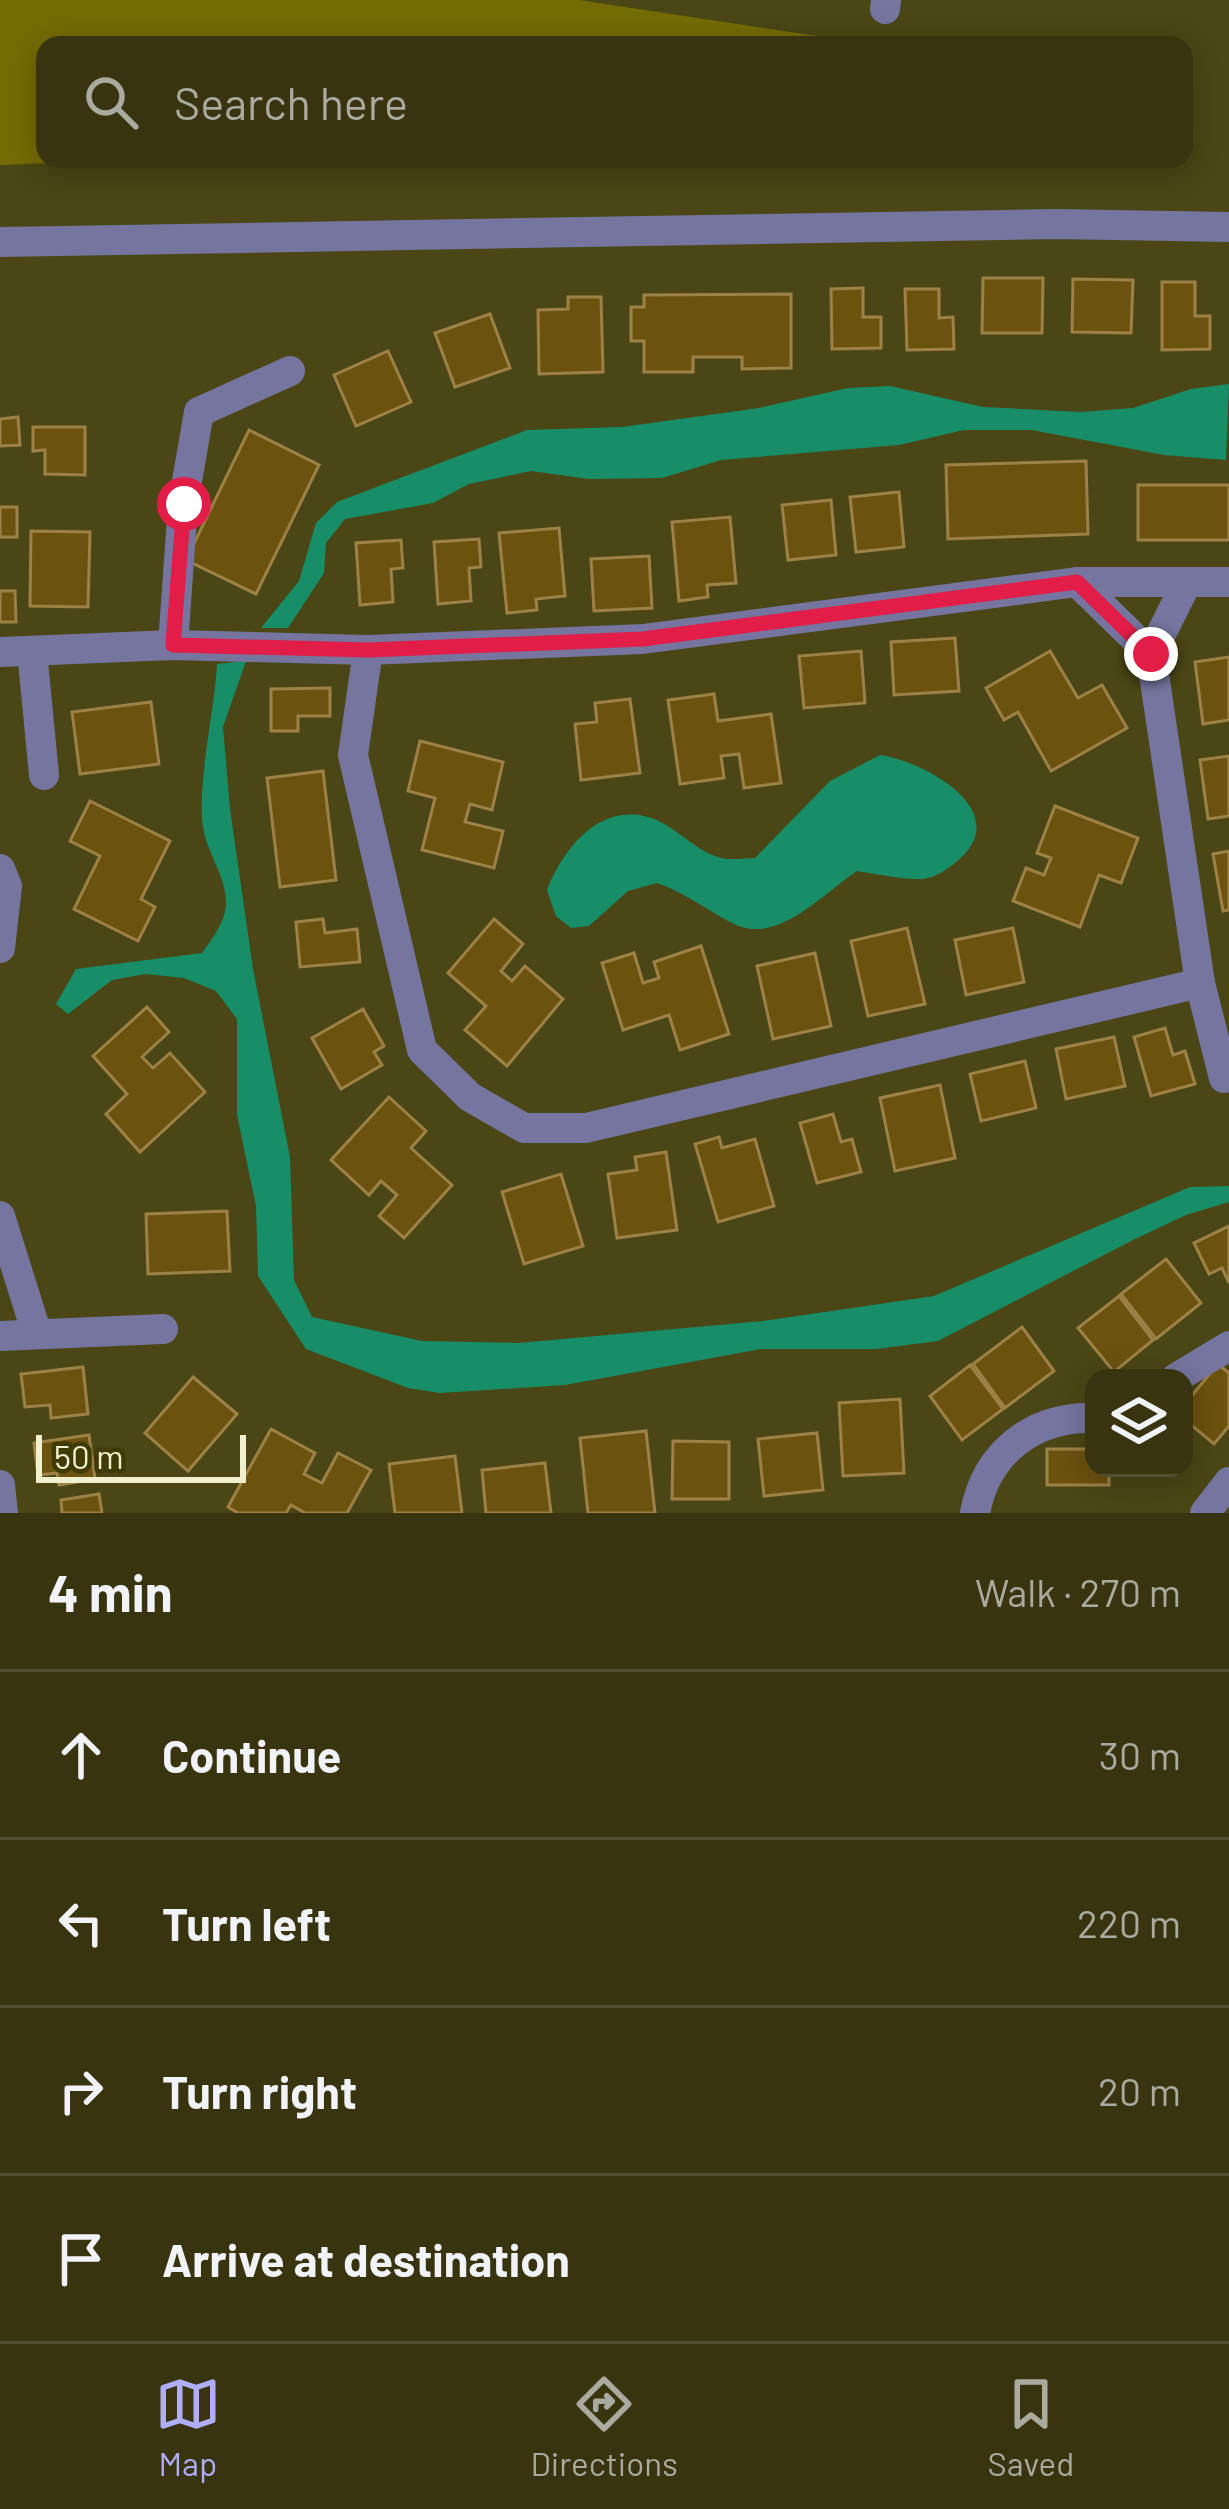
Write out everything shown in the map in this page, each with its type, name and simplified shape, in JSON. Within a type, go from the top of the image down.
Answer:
[{"type":"street","points":[[0,242],[1056,224],[1229,227]]},
{"type":"street","points":[[173,645],[184,504],[199,412],[290,371]]},
{"type":"street","points":[[0,652],[173,645],[368,650],[643,639],[1077,582],[1229,582]]},
{"type":"street","points":[[1077,582],[1151,654]]},
{"type":"street","points":[[1187,582],[1151,654],[1200,983],[1224,1078]]},
{"type":"street","points":[[368,650],[353,755],[422,1050],[470,1097],[524,1128],[586,1128],[1200,983]]},
{"type":"street","points":[[32,651],[44,775]]},
{"type":"street","points":[[0,869],[7,886],[0,947]]},
{"type":"street","points":[[0,1216],[37,1334]]},
{"type":"street","points":[[0,1336],[163,1329]]},
{"type":"street","points":[[1191,1369],[1229,1346]]},
{"type":"street","points":[[975,1513],[980,1484],[1002,1452],[1037,1426],[1085,1419]]},
{"type":"street","points":[[1204,1513],[1229,1482]]},
{"type":"street","points":[[0,1485],[3,1513]]},
{"type":"shaded area","points":[[0,0],[579,0],[817,36],[36,36],[36,164],[0,165]]},
{"type":"shaded area","points":[[1229,384],[1226,460],[1164,455],[1032,430],[964,430],[899,445],[721,460],[662,478],[589,479],[531,471],[469,484],[433,503],[345,519],[326,543],[324,573],[288,628],[261,628],[299,581],[316,523],[337,502],[527,430],[622,427],[759,408],[848,388],[890,386],[983,407],[1081,412],[1133,408],[1191,389]]},
{"type":"shaded area","points":[[246,661],[223,727],[230,809],[253,969],[290,1157],[294,1280],[312,1317],[422,1341],[518,1343],[763,1321],[934,1296],[1190,1187],[1229,1186],[1229,1202],[1186,1215],[1133,1240],[938,1341],[876,1349],[761,1349],[565,1385],[440,1393],[408,1388],[306,1349],[258,1276],[256,1206],[237,1115],[237,1019],[216,991],[184,978],[145,974],[112,980],[68,1014],[56,1004],[76,969],[202,953],[218,930],[225,893],[204,832],[204,773],[217,664]]},
{"type":"shaded area","points":[[880,755],[940,778],[971,808],[976,825],[972,843],[937,875],[915,879],[857,871],[799,914],[766,928],[732,923],[657,883],[628,891],[589,926],[571,928],[556,916],[547,890],[562,861],[583,835],[610,818],[644,816],[718,857],[755,858],[830,781]]},
{"type":"building","points":[[983,278],[1043,278],[1042,333],[982,333]]},
{"type":"building","points":[[1073,279],[1133,280],[1131,333],[1072,332]]},
{"type":"building","points":[[1162,282],[1195,282],[1195,316],[1210,316],[1210,349],[1162,350]]},
{"type":"building","points":[[863,288],[863,317],[881,317],[881,348],[832,349],[831,289]]},
{"type":"building","points":[[905,289],[939,289],[939,318],[953,317],[954,349],[907,350]]},
{"type":"building","points":[[791,294],[791,368],[742,369],[742,357],[693,357],[693,372],[644,372],[644,341],[631,341],[631,307],[644,307],[644,295]]},
{"type":"building","points":[[568,297],[601,297],[603,372],[539,374],[538,310],[568,309]]},
{"type":"building","points":[[490,314],[510,368],[455,387],[435,333]]},
{"type":"building","points":[[388,351],[411,402],[356,426],[334,375]]},
{"type":"building","points":[[18,417],[20,445],[0,446],[0,419]]},
{"type":"building","points":[[33,427],[85,427],[85,475],[45,474],[45,450],[33,451]]},
{"type":"building","points":[[249,430],[319,465],[256,594],[186,560]]},
{"type":"building","points":[[1086,461],[1088,534],[948,539],[946,465]]},
{"type":"building","points":[[1138,485],[1229,485],[1229,540],[1138,540]]},
{"type":"building","points":[[899,492],[904,547],[856,552],[850,497]]},
{"type":"building","points":[[831,500],[836,555],[788,560],[782,505]]},
{"type":"building","points":[[0,507],[17,507],[17,537],[0,537]]},
{"type":"building","points":[[730,517],[736,583],[707,585],[708,597],[679,601],[672,522]]},
{"type":"building","points":[[559,528],[565,596],[536,599],[537,610],[507,613],[499,533]]},
{"type":"building","points":[[31,531],[90,532],[88,607],[30,606]]},
{"type":"building","points":[[479,539],[481,567],[469,568],[471,601],[438,604],[434,542]]},
{"type":"building","points":[[401,540],[403,568],[391,569],[393,602],[360,605],[356,543]]},
{"type":"building","points":[[649,556],[652,608],[594,611],[591,559]]},
{"type":"building","points":[[0,591],[15,591],[16,622],[0,622]]},
{"type":"building","points":[[955,638],[959,691],[894,695],[891,642]]},
{"type":"building","points":[[861,651],[865,703],[804,708],[799,656]]},
{"type":"building","points":[[1050,651],[1078,698],[1102,685],[1127,728],[1051,771],[1018,712],[1004,720],[986,688]]},
{"type":"building","points":[[1229,657],[1229,720],[1203,724],[1195,662]]},
{"type":"building","points":[[330,688],[330,716],[298,716],[298,731],[271,731],[271,689]]},
{"type":"building","points":[[714,694],[718,721],[771,714],[781,783],[744,788],[739,754],[721,756],[724,778],[680,784],[668,700]]},
{"type":"building","points":[[630,699],[640,773],[581,780],[575,724],[597,722],[595,703]]},
{"type":"building","points":[[151,702],[159,764],[80,774],[72,712]]},
{"type":"building","points":[[420,741],[503,762],[492,810],[470,804],[465,822],[503,831],[494,868],[422,850],[435,798],[408,791]]},
{"type":"building","points":[[1229,756],[1229,816],[1208,819],[1200,760]]},
{"type":"building","points":[[323,771],[336,880],[280,887],[267,778]]},
{"type":"building","points":[[90,801],[170,841],[141,899],[155,907],[138,941],[74,909],[100,856],[70,841]]},
{"type":"building","points":[[1055,806],[1138,838],[1121,883],[1099,875],[1080,927],[1013,901],[1026,868],[1044,875],[1051,858],[1037,853]]},
{"type":"building","points":[[1229,851],[1229,910],[1223,911],[1213,854]]},
{"type":"building","points":[[323,919],[325,933],[357,929],[360,962],[300,967],[296,922]]},
{"type":"building","points":[[494,919],[523,944],[501,971],[512,981],[525,966],[563,999],[507,1066],[465,1030],[486,1006],[448,973]]},
{"type":"building","points":[[907,928],[925,1004],[868,1016],[851,941]]},
{"type":"building","points":[[1013,928],[1024,982],[966,995],[955,940]]},
{"type":"building","points":[[701,946],[729,1034],[680,1050],[669,1015],[623,1030],[602,963],[634,953],[643,983],[659,978],[654,962]]},
{"type":"building","points":[[815,953],[831,1026],[773,1039],[757,966]]},
{"type":"building","points":[[147,1007],[169,1032],[142,1057],[153,1068],[170,1053],[205,1092],[140,1152],[106,1114],[127,1094],[93,1056]]},
{"type":"building","points":[[363,1009],[384,1046],[374,1052],[382,1065],[341,1089],[312,1038]]},
{"type":"building","points":[[1165,1028],[1173,1055],[1185,1051],[1195,1084],[1151,1096],[1134,1037]]},
{"type":"building","points":[[1114,1037],[1125,1086],[1066,1099],[1056,1049]]},
{"type":"building","points":[[1025,1061],[1036,1108],[981,1121],[970,1074]]},
{"type":"building","points":[[940,1085],[955,1158],[895,1171],[880,1098]]},
{"type":"building","points":[[389,1097],[426,1131],[411,1148],[452,1185],[404,1238],[379,1216],[397,1195],[381,1181],[369,1195],[331,1160]]},
{"type":"building","points":[[833,1114],[841,1142],[852,1139],[861,1172],[817,1183],[800,1123]]},
{"type":"building","points":[[719,1137],[722,1148],[755,1139],[774,1206],[718,1222],[695,1144]]},
{"type":"building","points":[[666,1152],[677,1230],[617,1238],[608,1174],[637,1170],[635,1157]]},
{"type":"building","points":[[561,1174],[583,1246],[524,1264],[502,1192]]},
{"type":"building","points":[[227,1211],[230,1271],[148,1274],[146,1214]]},
{"type":"building","points":[[1229,1226],[1229,1283],[1222,1268],[1209,1274],[1194,1243]]},
{"type":"building","points":[[1166,1259],[1201,1303],[1156,1339],[1121,1294]]},
{"type":"building","points":[[1119,1296],[1153,1340],[1112,1369],[1078,1328]]},
{"type":"building","points":[[1022,1327],[1054,1371],[1005,1408],[973,1364]]},
{"type":"building","points":[[1218,1364],[1229,1373],[1229,1426],[1214,1444],[1193,1426],[1193,1394]]},
{"type":"building","points":[[970,1365],[1003,1409],[962,1440],[930,1396]]},
{"type":"building","points":[[83,1367],[88,1414],[51,1418],[50,1405],[25,1407],[21,1374]]},
{"type":"building","points":[[193,1377],[237,1414],[188,1471],[145,1433]]},
{"type":"building","points":[[900,1399],[904,1473],[843,1476],[839,1403]]},
{"type":"building","points":[[271,1429],[315,1453],[304,1474],[322,1483],[338,1453],[371,1470],[347,1513],[305,1513],[291,1505],[286,1513],[238,1513],[228,1507]]},
{"type":"building","points":[[646,1431],[655,1513],[588,1513],[580,1438]]},
{"type":"building","points":[[817,1433],[823,1490],[764,1496],[758,1439]]},
{"type":"building","points":[[89,1435],[95,1479],[59,1485],[57,1473],[38,1475],[34,1443]]},
{"type":"building","points":[[673,1441],[729,1442],[729,1499],[672,1499]]},
{"type":"building","points":[[1047,1449],[1085,1449],[1085,1477],[1109,1477],[1109,1485],[1047,1485]]},
{"type":"building","points":[[455,1456],[462,1513],[395,1513],[389,1464]]},
{"type":"building","points":[[545,1463],[551,1513],[486,1513],[482,1470]]},
{"type":"building","points":[[99,1494],[102,1513],[62,1513],[61,1500]]},
{"type":"route","points":[[184,504],[173,645],[368,650],[643,639],[1077,582],[1151,654]]}]
